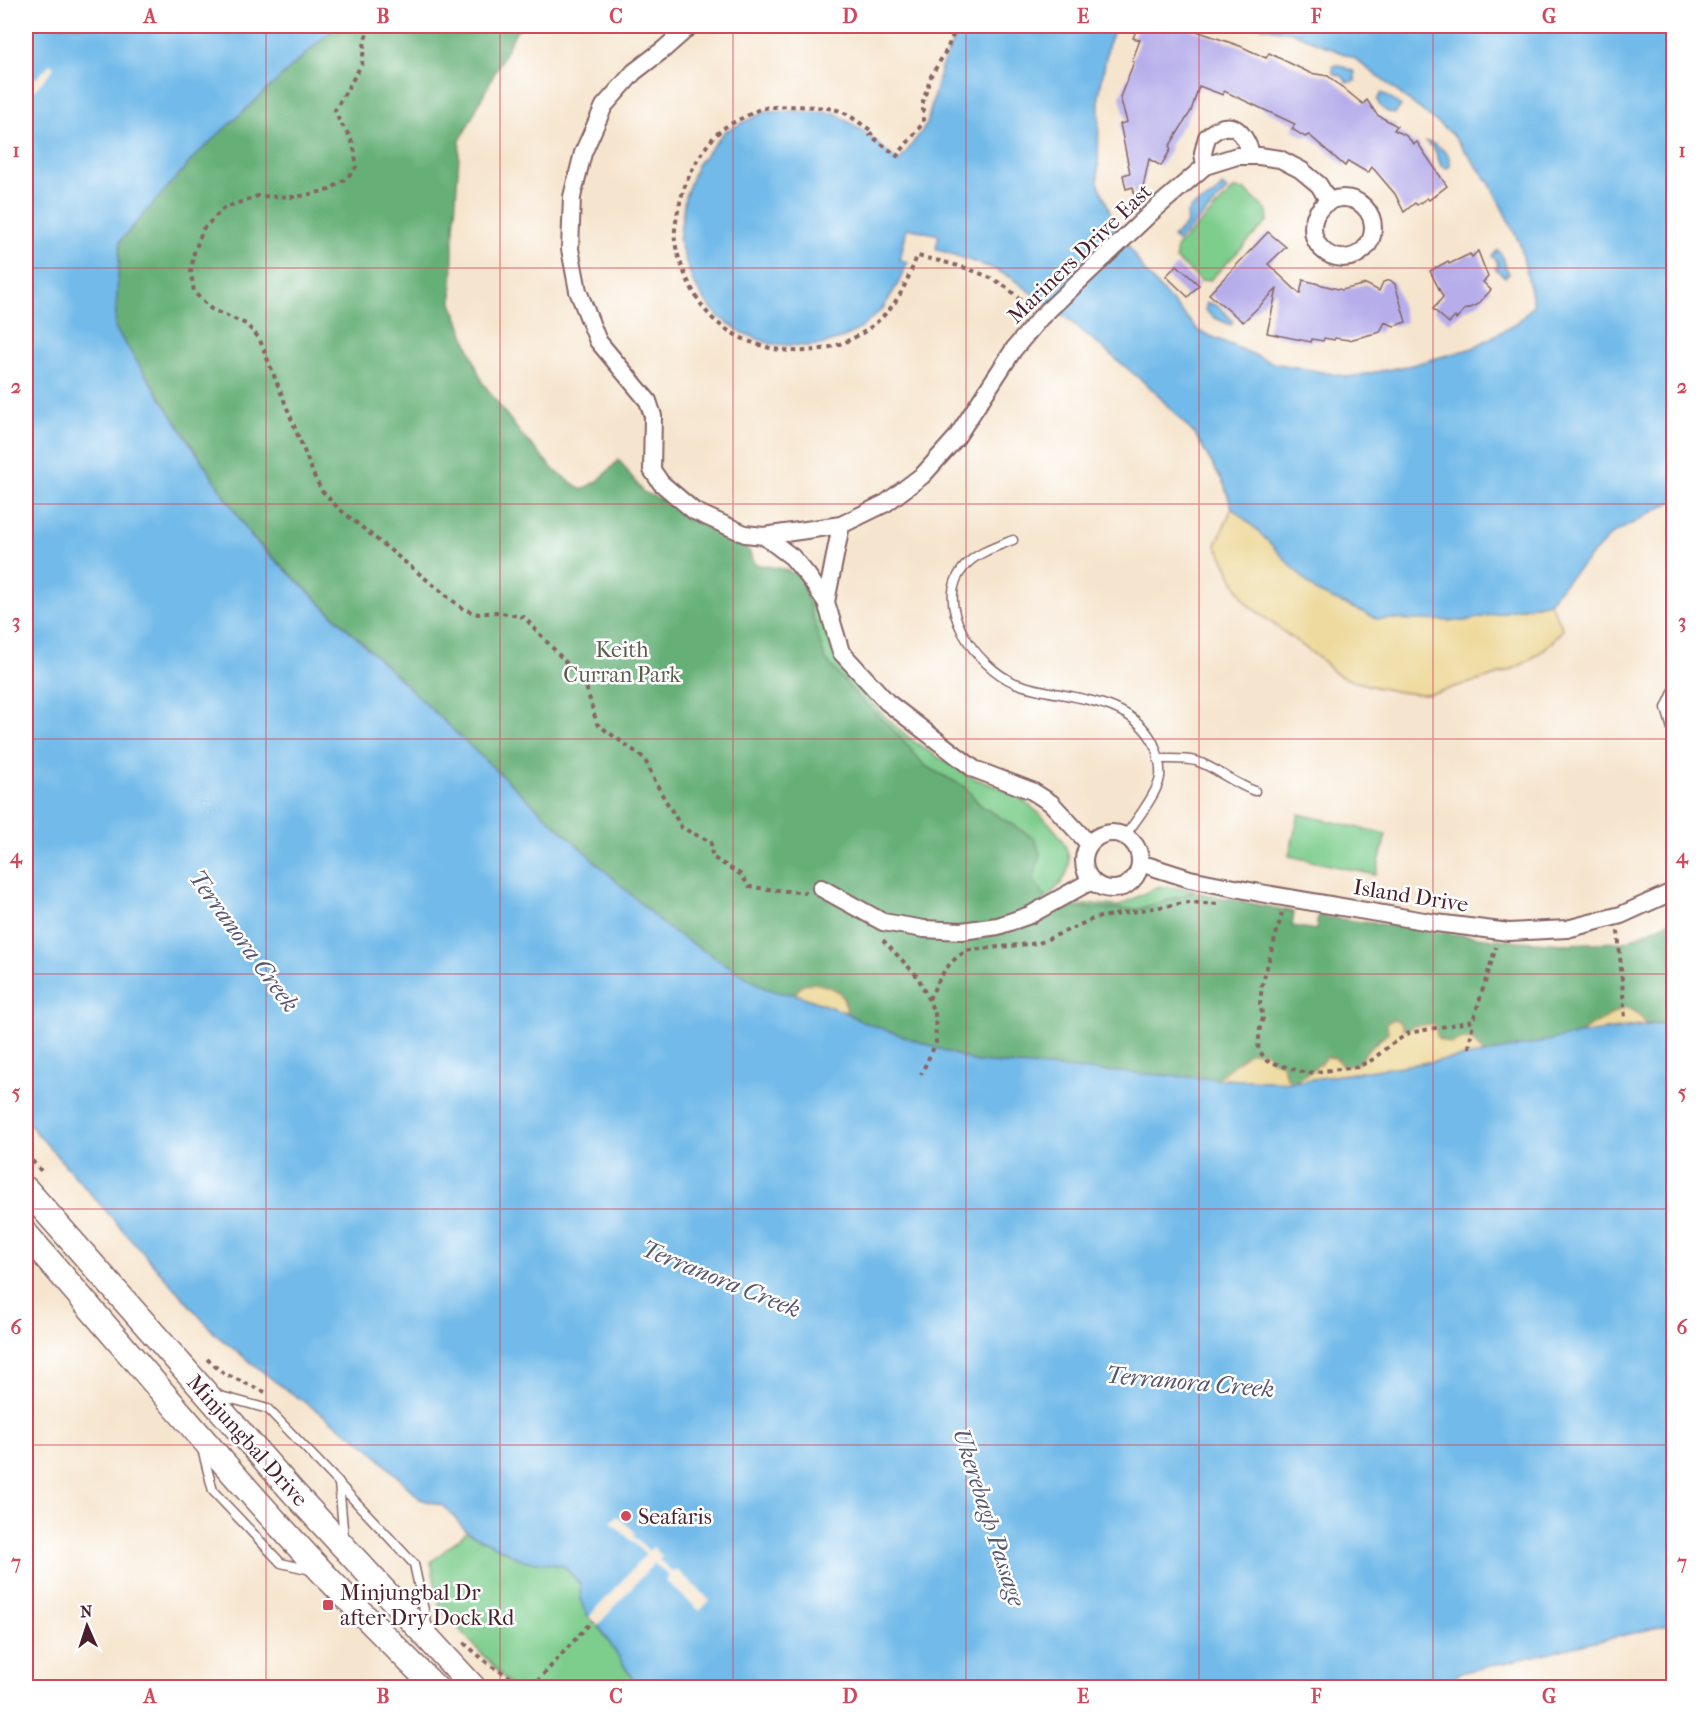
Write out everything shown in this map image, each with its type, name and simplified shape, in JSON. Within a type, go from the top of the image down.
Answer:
[{"type":"main road","name":"Minjungbal Drive","points":[[26,1190],[344,1548],[474,1688]]},
{"type":"main road","name":"Minjungbal Drive","points":[[26,1234],[323,1572],[436,1688]]},
{"type":"street","points":[[690,26],[634,72],[604,106],[583,153],[572,196],[570,249],[578,291],[598,341],[648,400],[653,416],[651,470],[661,483],[694,511],[745,534],[764,536],[792,557],[826,603],[842,652],[887,702],[974,769],[1032,790],[1051,803],[1089,844]]},
{"type":"street","points":[[1205,166],[1204,144],[1207,137],[1219,128],[1234,128],[1240,132],[1247,140],[1252,156]]},
{"type":"street","name":"Mariners Drive East","points":[[764,536],[841,525],[886,503],[923,475],[956,438],[1014,349],[1040,318],[1154,210],[1205,166],[1237,156],[1280,159],[1301,170],[1319,185],[1329,202]]},
{"type":"street","points":[[826,603],[841,525]]},
{"type":"street","points":[[1102,834],[1125,836],[1136,847],[1140,863],[1133,880],[1126,886],[1107,889],[1091,881],[1084,867],[1085,851],[1089,844],[1102,834]]},
{"type":"street","name":"Island Drive","points":[[1140,863],[1190,879],[1260,893],[1436,923],[1509,932],[1567,929],[1621,915],[1674,891]]},
{"type":"street","points":[[821,888],[883,922],[924,929],[962,931],[998,926],[1030,915],[1091,881]]},
{"type":"lane","points":[[1013,540],[990,550],[966,565],[957,578],[953,591],[954,613],[961,634],[986,663],[1014,682],[1116,708],[1146,728],[1158,751],[1160,779],[1149,802],[1125,836]]},
{"type":"lane","points":[[1674,690],[1666,708],[1674,736]]},
{"type":"lane","points":[[1158,759],[1197,761],[1241,787],[1255,791]]},
{"type":"lane","points":[[205,1392],[268,1409],[414,1564],[431,1642]]},
{"type":"lane","points":[[339,1483],[344,1548]]},
{"type":"path","points":[[370,26],[365,39],[362,64],[335,110],[339,124],[348,133],[356,152],[356,167],[347,178],[329,190],[296,197],[258,196],[224,208],[203,229],[194,253],[191,272],[194,292],[211,309],[246,324],[259,338],[315,478],[322,491],[338,508],[464,609],[478,614],[496,612],[524,617],[585,683],[597,724],[644,758],[682,828],[711,842],[712,857],[740,874],[750,887],[804,894],[821,888]]},
{"type":"path","points":[[957,26],[931,76],[923,101],[923,123],[897,156],[870,135],[873,132],[838,110],[794,106],[764,108],[723,128],[694,163],[681,196],[675,240],[689,284],[700,303],[717,323],[741,338],[770,349],[804,352],[843,344],[863,333],[888,312],[905,286],[917,256],[951,264],[991,278],[1005,286],[1040,318]]},
{"type":"path","points":[[929,999],[950,964],[961,953],[970,950],[1039,943],[1095,918],[1189,902],[1221,904]]},
{"type":"path","points":[[1273,910],[1289,913]]},
{"type":"path","points":[[1283,912],[1262,985],[1260,1003],[1263,1018],[1258,1049],[1267,1061],[1306,1073],[1357,1067],[1372,1060],[1409,1033],[1473,1021]]},
{"type":"path","points":[[883,922],[883,941],[918,977],[935,1014],[936,1042],[921,1074]]},
{"type":"path","points":[[1607,931],[1618,928],[1625,1018]]},
{"type":"path","points":[[1469,1048],[1473,1021],[1497,941]]},
{"type":"path","points":[[531,1688],[592,1621]]},
{"type":"green space","name":"Keith Curran Park","points":[[336,26],[523,26],[516,31],[460,141],[453,244],[452,303],[482,382],[520,433],[554,470],[582,490],[598,481],[619,460],[643,492],[708,519],[749,551],[755,564],[783,569],[806,579],[803,585],[825,659],[858,697],[897,734],[925,766],[965,787],[980,805],[1035,839],[1040,854],[1033,880],[1046,898],[1019,927],[1038,924],[1056,910],[1139,909],[1194,892],[1294,912],[1292,926],[1316,930],[1318,916],[1493,939],[1563,944],[1625,942],[1673,920],[1673,1022],[1647,1024],[1634,1011],[1625,1007],[1579,1034],[1484,1054],[1473,1040],[1463,1039],[1450,1044],[1413,1026],[1409,1030],[1393,1031],[1385,1035],[1372,1045],[1356,1065],[1343,1066],[1335,1058],[1327,1057],[1313,1070],[1293,1082],[1286,1077],[1282,1064],[1250,1052],[1216,1079],[976,1062],[860,1021],[847,1013],[844,998],[804,984],[795,994],[780,993],[764,988],[667,928],[473,749],[252,537],[115,328],[120,241],[196,155]]},
{"type":"green space","points":[[1234,189],[1245,190],[1267,211],[1268,221],[1210,280],[1201,281],[1176,259],[1176,248]]},
{"type":"green space","points":[[806,579],[843,671],[876,708],[922,747],[969,776],[1017,796],[1039,813],[1058,834],[1069,858],[1068,869],[1060,885],[1046,898],[1033,880],[1040,854],[1035,839],[980,805],[965,787],[925,766],[897,734],[858,697],[825,659],[803,585]]},
{"type":"green space","points":[[1299,814],[1386,834],[1376,875],[1289,856]]},
{"type":"green space","points":[[1159,886],[1195,890],[1139,909],[1056,910],[1093,904],[1119,906]]},
{"type":"green space","points":[[467,1532],[523,1560],[564,1566],[580,1584],[582,1602],[586,1612],[598,1625],[638,1687],[512,1687],[440,1608],[431,1562]]},
{"type":"sand","points":[[1232,508],[1255,528],[1464,621],[1549,602],[1563,629],[1541,652],[1518,667],[1435,693],[1399,692],[1345,678],[1333,672],[1324,662],[1247,604],[1216,545]]},
{"type":"sand","points":[[815,983],[838,991],[844,999],[847,1013],[795,994],[803,984]]},
{"type":"sand","points":[[1625,1007],[1634,1011],[1647,1024],[1579,1034],[1592,1025]]},
{"type":"sand","points":[[1394,1019],[1401,1023],[1403,1029],[1408,1030],[1413,1026],[1434,1024],[1438,1039],[1450,1044],[1463,1039],[1473,1040],[1484,1054],[1293,1082],[1313,1070],[1327,1057],[1335,1058],[1343,1066],[1356,1065],[1366,1052],[1388,1033],[1387,1023]]},
{"type":"sand","points":[[1250,1052],[1265,1052],[1272,1060],[1282,1064],[1286,1077],[1293,1082],[1216,1079]]},
{"type":"water","points":[[26,26],[336,26],[196,155],[120,241],[115,328],[252,538],[473,749],[667,928],[764,988],[780,993],[795,994],[847,1013],[860,1021],[976,1062],[1216,1079],[1293,1082],[1484,1054],[1579,1034],[1673,1022],[1673,1624],[1460,1673],[1444,1687],[638,1687],[598,1625],[586,1612],[582,1602],[580,1584],[564,1566],[523,1560],[467,1532],[444,1506],[420,1499],[366,1445],[277,1383],[216,1335],[26,1121]]},
{"type":"water","points":[[960,26],[1117,26],[1109,41],[1099,95],[1098,182],[1115,224],[1144,271],[1199,331],[1273,363],[1349,377],[1408,366],[1473,348],[1517,323],[1534,305],[1520,244],[1489,182],[1452,134],[1354,58],[1292,32],[1257,26],[1673,26],[1673,501],[1611,535],[1549,602],[1464,621],[1378,619],[1317,592],[1255,528],[1232,508],[1224,484],[1196,436],[1152,389],[1069,320],[1010,277],[992,268],[936,249],[939,235],[907,228],[900,260],[908,262],[898,284],[883,308],[860,329],[840,339],[820,345],[771,344],[743,333],[720,318],[705,301],[693,282],[679,241],[685,197],[697,165],[725,131],[765,112],[794,111],[835,113],[864,132],[899,162],[927,124],[941,68]]},
{"type":"water","points":[[1339,65],[1355,72],[1355,81],[1347,82],[1342,76],[1333,73],[1333,66]]},
{"type":"water","points":[[1382,93],[1401,106],[1395,114],[1384,110],[1378,103],[1377,100]]},
{"type":"water","points":[[1426,142],[1437,145],[1445,152],[1450,158],[1450,166],[1447,168],[1441,166],[1435,150]]},
{"type":"water","points":[[1222,186],[1227,190],[1178,242],[1173,237],[1187,224],[1186,217],[1190,209],[1212,196]]},
{"type":"water","points":[[1498,250],[1509,274],[1505,277],[1495,268],[1498,266],[1497,261],[1492,256]]},
{"type":"water","points":[[1207,303],[1222,309],[1233,321],[1231,325],[1213,317],[1205,310]]},
{"type":"pier","points":[[50,64],[54,68],[26,100],[26,75],[30,79],[37,78]]},
{"type":"pier","points":[[617,1516],[635,1532],[633,1536],[649,1551],[653,1547],[662,1556],[659,1560],[673,1572],[676,1569],[710,1600],[700,1611],[666,1581],[669,1576],[654,1563],[598,1625],[589,1617],[646,1554],[611,1522]]},
{"type":"building","points":[[1138,26],[1182,26],[1240,46],[1266,58],[1269,53],[1310,73],[1328,76],[1363,104],[1367,100],[1377,115],[1397,126],[1394,130],[1405,135],[1414,144],[1417,142],[1447,186],[1429,200],[1427,198],[1417,205],[1415,203],[1404,212],[1395,194],[1372,167],[1368,173],[1348,161],[1345,166],[1309,135],[1305,137],[1292,129],[1295,124],[1224,91],[1223,95],[1199,86],[1191,111],[1169,147],[1171,149],[1161,166],[1149,159],[1138,211],[1133,187],[1126,189],[1123,175],[1130,173],[1120,124],[1127,122],[1120,97],[1140,40],[1133,38]]},
{"type":"building","points":[[1268,232],[1286,247],[1268,264],[1300,294],[1303,280],[1342,290],[1366,284],[1379,291],[1383,282],[1390,280],[1395,284],[1406,322],[1394,326],[1385,322],[1380,332],[1349,340],[1324,338],[1323,341],[1312,339],[1311,342],[1267,333],[1277,289],[1243,322],[1209,294]]},
{"type":"building","points":[[1478,251],[1488,277],[1483,282],[1491,290],[1477,305],[1464,310],[1449,323],[1433,309],[1443,297],[1430,271],[1448,261],[1449,264],[1470,254],[1472,257]]},
{"type":"building","points":[[1177,265],[1199,285],[1188,297],[1166,276]]},
{"type":"place","name":"Seafaris","points":[[626,1516]]},
{"type":"place","name":"Minjungbal Dr after Dry Dock Rd","points":[[328,1605]]},
{"type":"water label","name":"Terranora Creek","points":[[244,941]]},
{"type":"water label","name":"Terranora Creek","points":[[721,1279]]},
{"type":"water label","name":"Terranora Creek","points":[[1190,1382]]},
{"type":"water label","name":"Ukerebagh Passage","points":[[989,1517]]}]
